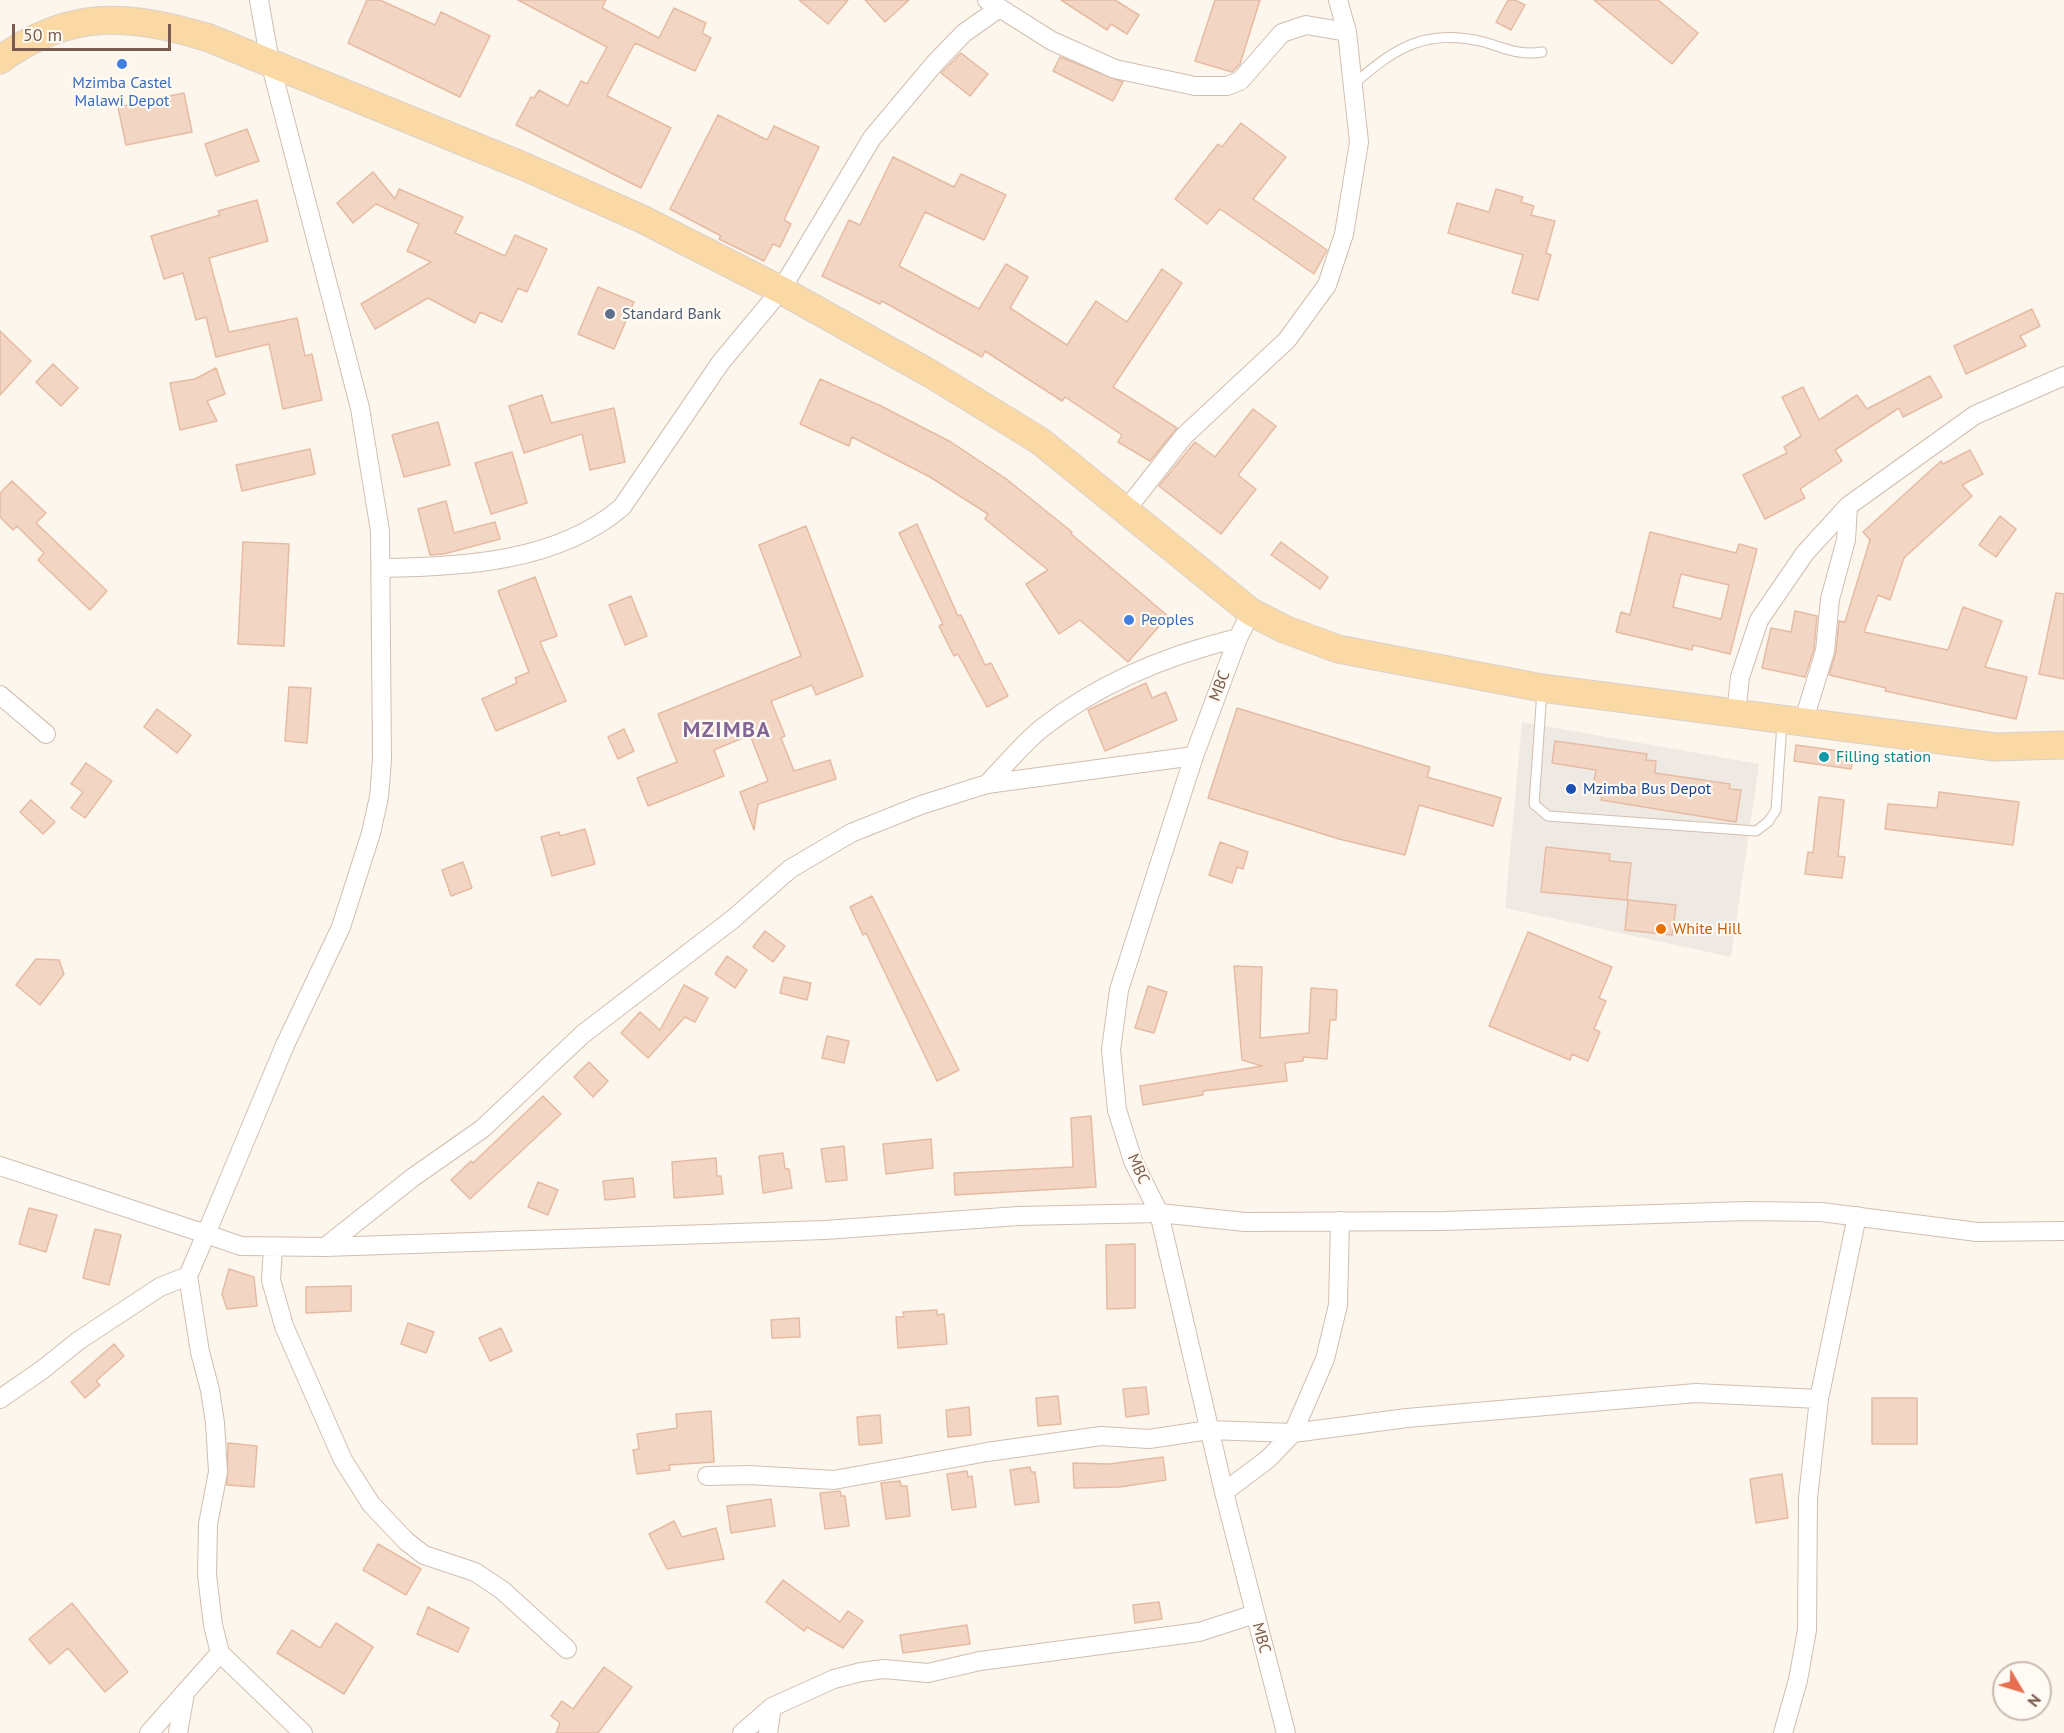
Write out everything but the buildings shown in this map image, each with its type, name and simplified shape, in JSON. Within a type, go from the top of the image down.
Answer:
[{"type":"main road","points":[[0,60],[54,29],[88,20],[129,20],[169,26],[209,38],[270,62],[534,171],[642,219],[781,290],[931,374],[1040,441],[1251,612],[1284,629],[1338,649],[1542,688],[1619,696],[1793,722],[1995,747],[2064,745]]},
{"type":"street","points":[[259,0],[270,62],[360,408],[380,531],[381,568],[382,759],[379,797],[371,833],[340,927],[285,1045],[188,1276],[200,1352],[210,1390],[215,1423],[218,1472],[208,1524],[207,1575],[220,1653],[303,1733]]},
{"type":"street","points":[[1126,510],[1184,436],[1287,340],[1327,285],[1344,234],[1359,142],[1347,32],[1338,0]]},
{"type":"street","points":[[381,568],[416,568],[522,555],[580,536],[601,525],[622,507],[721,362],[781,290],[872,138],[935,63],[993,4],[1052,41],[1115,69],[1195,86],[1227,86],[1240,81],[1282,33],[1306,25],[1347,32]]},
{"type":"street","points":[[1736,714],[1740,677],[1759,620],[1806,553],[1848,506],[1975,416],[2064,376]]},
{"type":"street","points":[[1793,722],[1825,651],[1830,598],[1846,540],[1848,506]]},
{"type":"street","name":"MBC","points":[[1251,612],[1238,638],[1194,756],[1119,990],[1110,1050],[1117,1110],[1133,1161],[1159,1213],[1224,1492],[1286,1733]]},
{"type":"street","points":[[987,784],[1041,729],[1092,692],[1197,648],[1238,638]]},
{"type":"street","points":[[0,695],[46,735]]},
{"type":"street","points":[[325,1247],[412,1178],[482,1129],[583,1034],[733,919],[790,869],[852,833],[921,806],[987,784],[1194,756]]},
{"type":"street","points":[[0,1166],[241,1246],[273,1248],[790,1231],[1018,1216],[1159,1213],[1245,1222],[1444,1221],[1746,1211],[1857,1216],[1977,1232],[2064,1231]]},
{"type":"street","points":[[1783,1733],[1798,1680],[1806,1630],[1808,1498],[1819,1399],[1857,1216]]},
{"type":"street","points":[[1224,1492],[1268,1459],[1293,1433],[1325,1359],[1338,1305],[1340,1221]]},
{"type":"street","points":[[273,1248],[271,1280],[284,1326],[343,1460],[371,1504],[400,1535],[424,1555],[475,1572],[502,1590],[567,1649]]},
{"type":"street","points":[[0,1399],[78,1341],[160,1287],[188,1276]]},
{"type":"street","points":[[707,1476],[748,1475],[834,1480],[987,1452],[1090,1438],[1149,1439],[1209,1430],[1293,1433],[1407,1418],[1696,1393],[1819,1399]]},
{"type":"street","points":[[742,1733],[772,1707],[834,1679],[861,1672],[884,1669],[936,1672],[990,1659],[1199,1632],[1255,1614]]},
{"type":"street","points":[[149,1733],[220,1653]]},
{"type":"street","points":[[178,1733],[185,1693]]},
{"type":"street","points":[[768,1733],[772,1707]]},
{"type":"lane","points":[[1354,84],[1380,61],[1406,44],[1430,38],[1458,37],[1527,55],[1542,52]]},
{"type":"lane","points":[[1542,688],[1534,804],[1548,816],[1756,831],[1768,822],[1776,810],[1793,722]]},
{"type":"shaded area","points":[[1522,722],[1759,764],[1731,957],[1505,908]]},
{"type":"place","name":"Mzimba Castel Malawi Depot","points":[[122,64]]},
{"type":"place","name":"Standard Bank","points":[[610,314]]},
{"type":"place","name":"Peoples","points":[[1129,620]]},
{"type":"place","name":"Filling station","points":[[1824,757]]},
{"type":"place","name":"Mzimba Bus Depot","points":[[1571,789]]},
{"type":"place","name":"White Hill","points":[[1661,929]]},
{"type":"district","name":"MZIMBA","points":[[727,731]]}]
